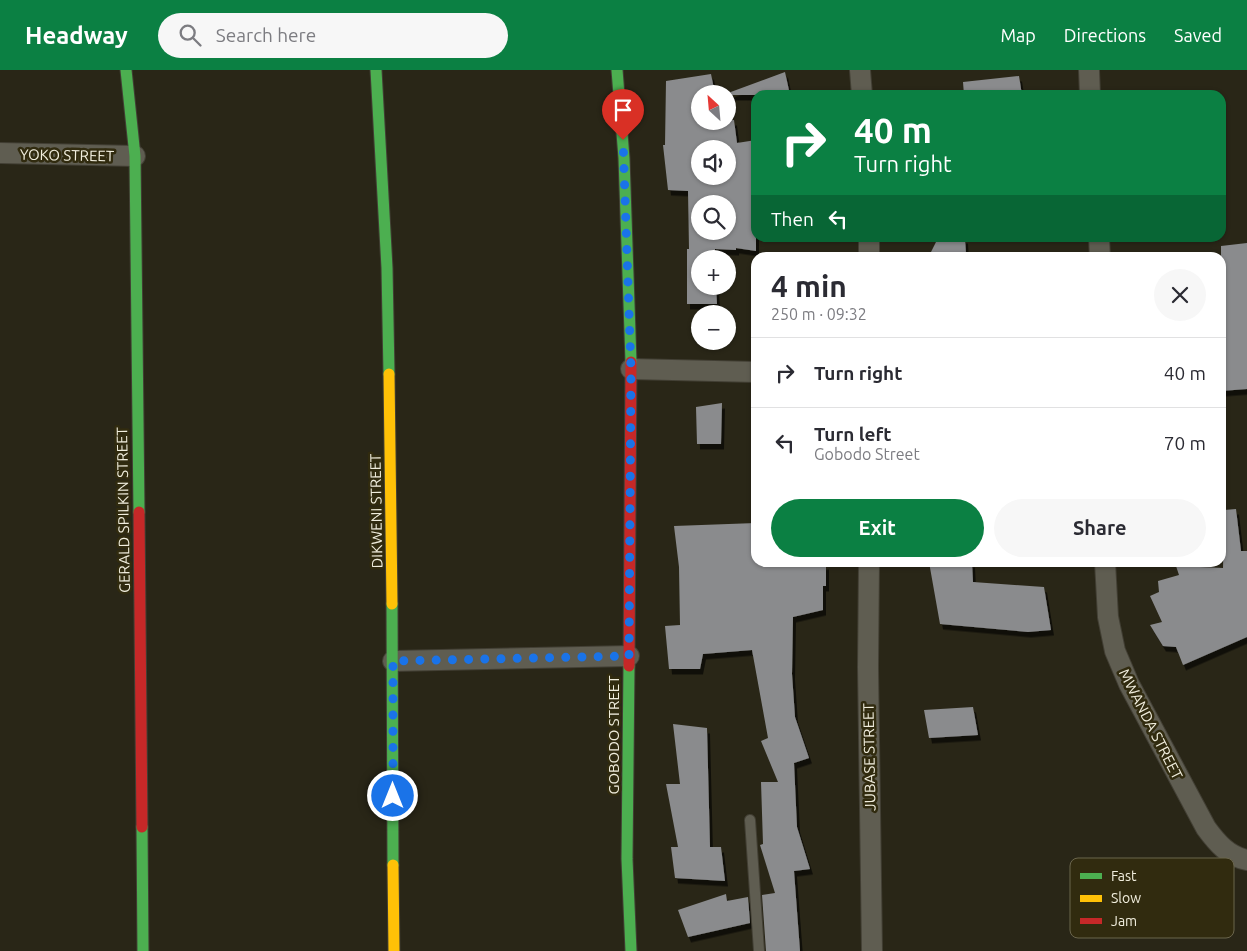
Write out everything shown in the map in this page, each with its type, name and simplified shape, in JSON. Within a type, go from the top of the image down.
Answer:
[{"type":"street","name":"GERALD SPILKIN STREET","points":[[126,70],[135,156],[143,951]]},
{"type":"street","name":"DIKWENI STREET","points":[[376,70],[387,268],[393,661],[394,951]]},
{"type":"street","name":"GOBODO STREET","points":[[618,70],[624,158],[631,369],[627,858],[631,951]]},
{"type":"street","points":[[860,70],[862,90]]},
{"type":"street","points":[[1088,70],[1090,90]]},
{"type":"street","name":"YOKO STREET","points":[[0,153],[135,156]]},
{"type":"street","points":[[631,369],[751,372]]},
{"type":"street","name":"JUBASE STREET","points":[[869,567],[868,667],[872,951]]},
{"type":"street","name":"MWANDA STREET","points":[[1105,567],[1108,617],[1115,651],[1129,684],[1206,828],[1217,844],[1229,853],[1247,860]]},
{"type":"street","points":[[393,661],[629,656]]},
{"type":"lane","points":[[750,820],[759,951]]},
{"type":"building","points":[[785,72],[789,90],[751,90],[751,95],[736,95],[736,90]]},
{"type":"building","points":[[711,74],[713,85],[691,85],[691,130],[735,130],[737,143],[751,141],[751,242],[756,242],[756,251],[736,248],[736,250],[691,250],[691,295],[716,295],[717,304],[687,304],[687,249],[689,249],[688,191],[668,190],[663,145],[665,145],[666,81]]},
{"type":"building","points":[[1019,76],[1021,90],[964,90],[963,82]]},
{"type":"building","points":[[936,242],[965,242],[966,252],[931,252]]},
{"type":"building","points":[[1247,243],[1247,389],[1226,391],[1226,252],[1221,252],[1221,246]]},
{"type":"building","points":[[722,403],[721,444],[697,444],[696,407]]},
{"type":"building","points":[[1236,509],[1241,551],[1247,551],[1247,637],[1183,665],[1176,647],[1163,646],[1150,625],[1162,622],[1150,596],[1159,592],[1158,581],[1179,575],[1176,567],[1226,567],[1226,510]]},
{"type":"building","points":[[751,523],[751,567],[826,567],[826,586],[823,586],[823,610],[793,617],[792,674],[795,717],[809,758],[794,763],[797,827],[810,869],[794,871],[800,951],[766,951],[762,895],[775,893],[760,845],[763,844],[761,782],[778,782],[761,741],[768,738],[752,650],[703,654],[700,669],[669,669],[665,626],[680,625],[679,567],[674,526]]},
{"type":"building","points":[[930,567],[972,567],[973,582],[1044,587],[1051,630],[1028,632],[940,624]]},
{"type":"building","points":[[973,707],[978,735],[929,738],[924,710]]},
{"type":"building","points":[[673,724],[707,728],[710,847],[721,847],[725,881],[675,878],[671,847],[678,847],[666,784],[680,784]]},
{"type":"building","points":[[726,894],[727,901],[748,897],[750,923],[688,937],[678,910]]},
{"type":"traffic: fast","points":[[126,70],[135,156],[139,512]]},
{"type":"traffic: fast","points":[[376,70],[387,268],[389,374]]},
{"type":"traffic: fast","points":[[617,70],[624,158],[631,362]]},
{"type":"traffic: fast","points":[[392,604],[393,865]]},
{"type":"traffic: fast","points":[[629,666],[627,859],[631,951]]},
{"type":"traffic: fast","points":[[142,827],[143,951]]},
{"type":"traffic: slow","points":[[389,374],[392,604]]},
{"type":"traffic: slow","points":[[393,865],[394,951]]},
{"type":"traffic: jam","points":[[629,666],[631,362]]},
{"type":"traffic: jam","points":[[139,512],[142,827]]},
{"type":"route","points":[[393,796],[393,661],[629,656],[631,369],[623,140]]}]
